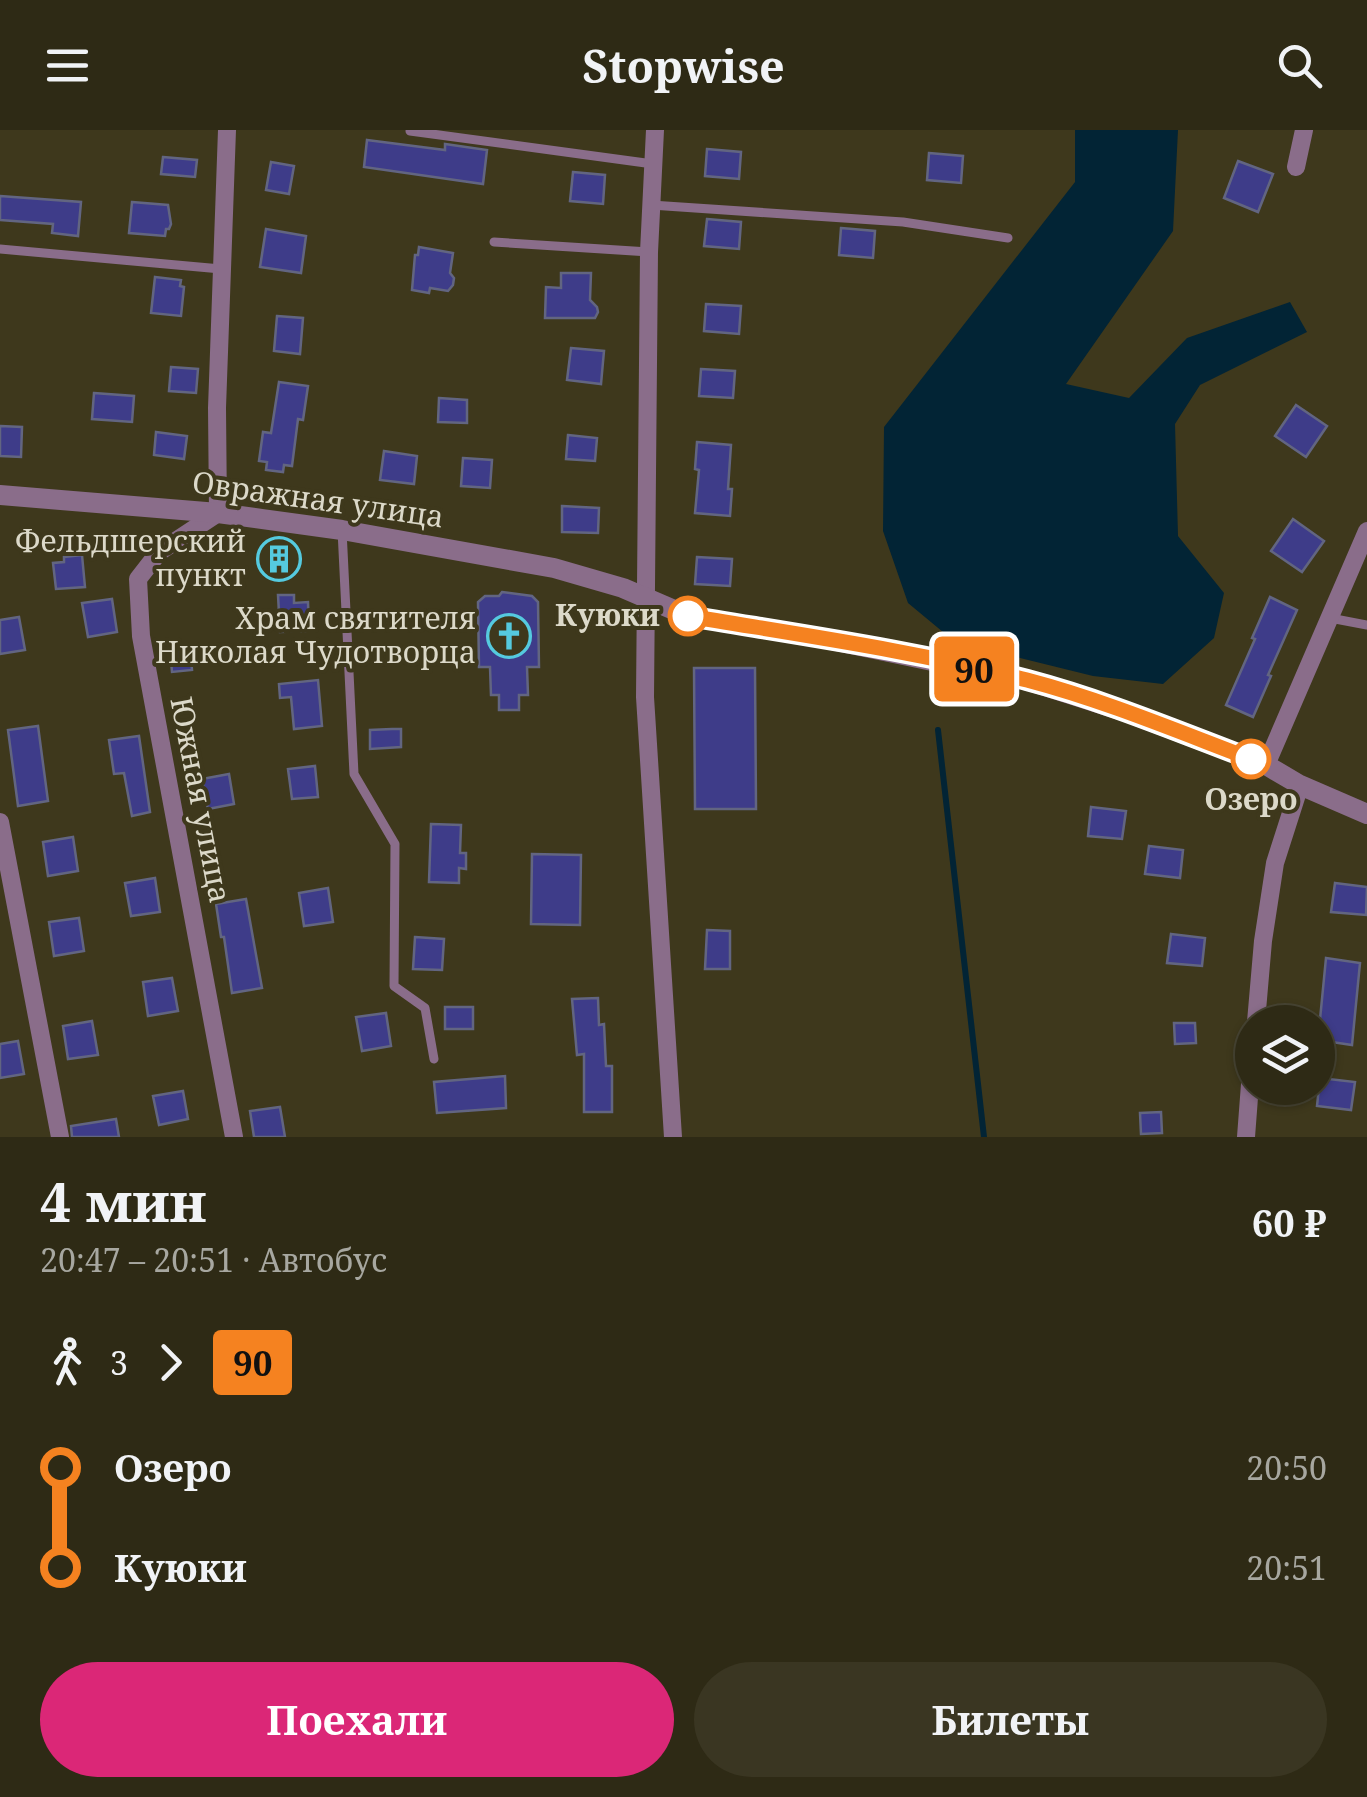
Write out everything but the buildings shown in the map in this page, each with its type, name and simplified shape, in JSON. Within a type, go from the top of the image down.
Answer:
[{"type":"street","points":[[218,513],[217,408],[227,130]]},
{"type":"street","points":[[655,130],[649,252],[644,697],[673,1137]]},
{"type":"street","points":[[1296,167],[1304,130]]},
{"type":"street","name":"Овражная улица","points":[[0,495],[218,513],[342,530],[554,568],[623,588],[688,616],[812,636],[1028,680],[1142,717],[1266,765]]},
{"type":"street","name":"Южная улица","points":[[218,513],[159,552],[138,579],[141,636],[234,1137]]},
{"type":"street","points":[[1367,531],[1266,765],[1300,785],[1367,814]]},
{"type":"street","points":[[1257,1005],[1262,942],[1275,863],[1300,785]]},
{"type":"street","points":[[0,822],[60,1137]]},
{"type":"street","points":[[1246,1137],[1248,1105]]},
{"type":"lane","points":[[410,131],[653,164]]},
{"type":"lane","points":[[651,205],[904,222],[1008,238]]},
{"type":"lane","points":[[494,242],[649,252]]},
{"type":"lane","points":[[0,249],[222,270]]},
{"type":"lane","points":[[342,530],[354,774],[394,844],[394,986],[425,1008],[434,1059]]},
{"type":"lane","points":[[1330,618],[1367,624]]},
{"type":"water","points":[[1075,130],[1178,130],[1173,231],[1066,384],[1129,398],[1187,338],[1290,302],[1307,332],[1200,385],[1175,424],[1178,536],[1224,593],[1214,638],[1163,684],[1093,676],[955,642],[908,603],[883,531],[884,427],[1075,182]]},
{"type":"waterway","points":[[938,730],[984,1137]]},
{"type":"bus line","name":"90","points":[[688,616],[812,636],[1028,680],[1251,759]]},
{"type":"place","name":"Фельдшерский пункт","points":[[279,559]]},
{"type":"place","name":"Куюки","points":[[688,616]]},
{"type":"place","name":"Храм святителя Николая Чудотворца","points":[[509,636]]},
{"type":"place","name":"Озеро","points":[[1251,759]]}]
